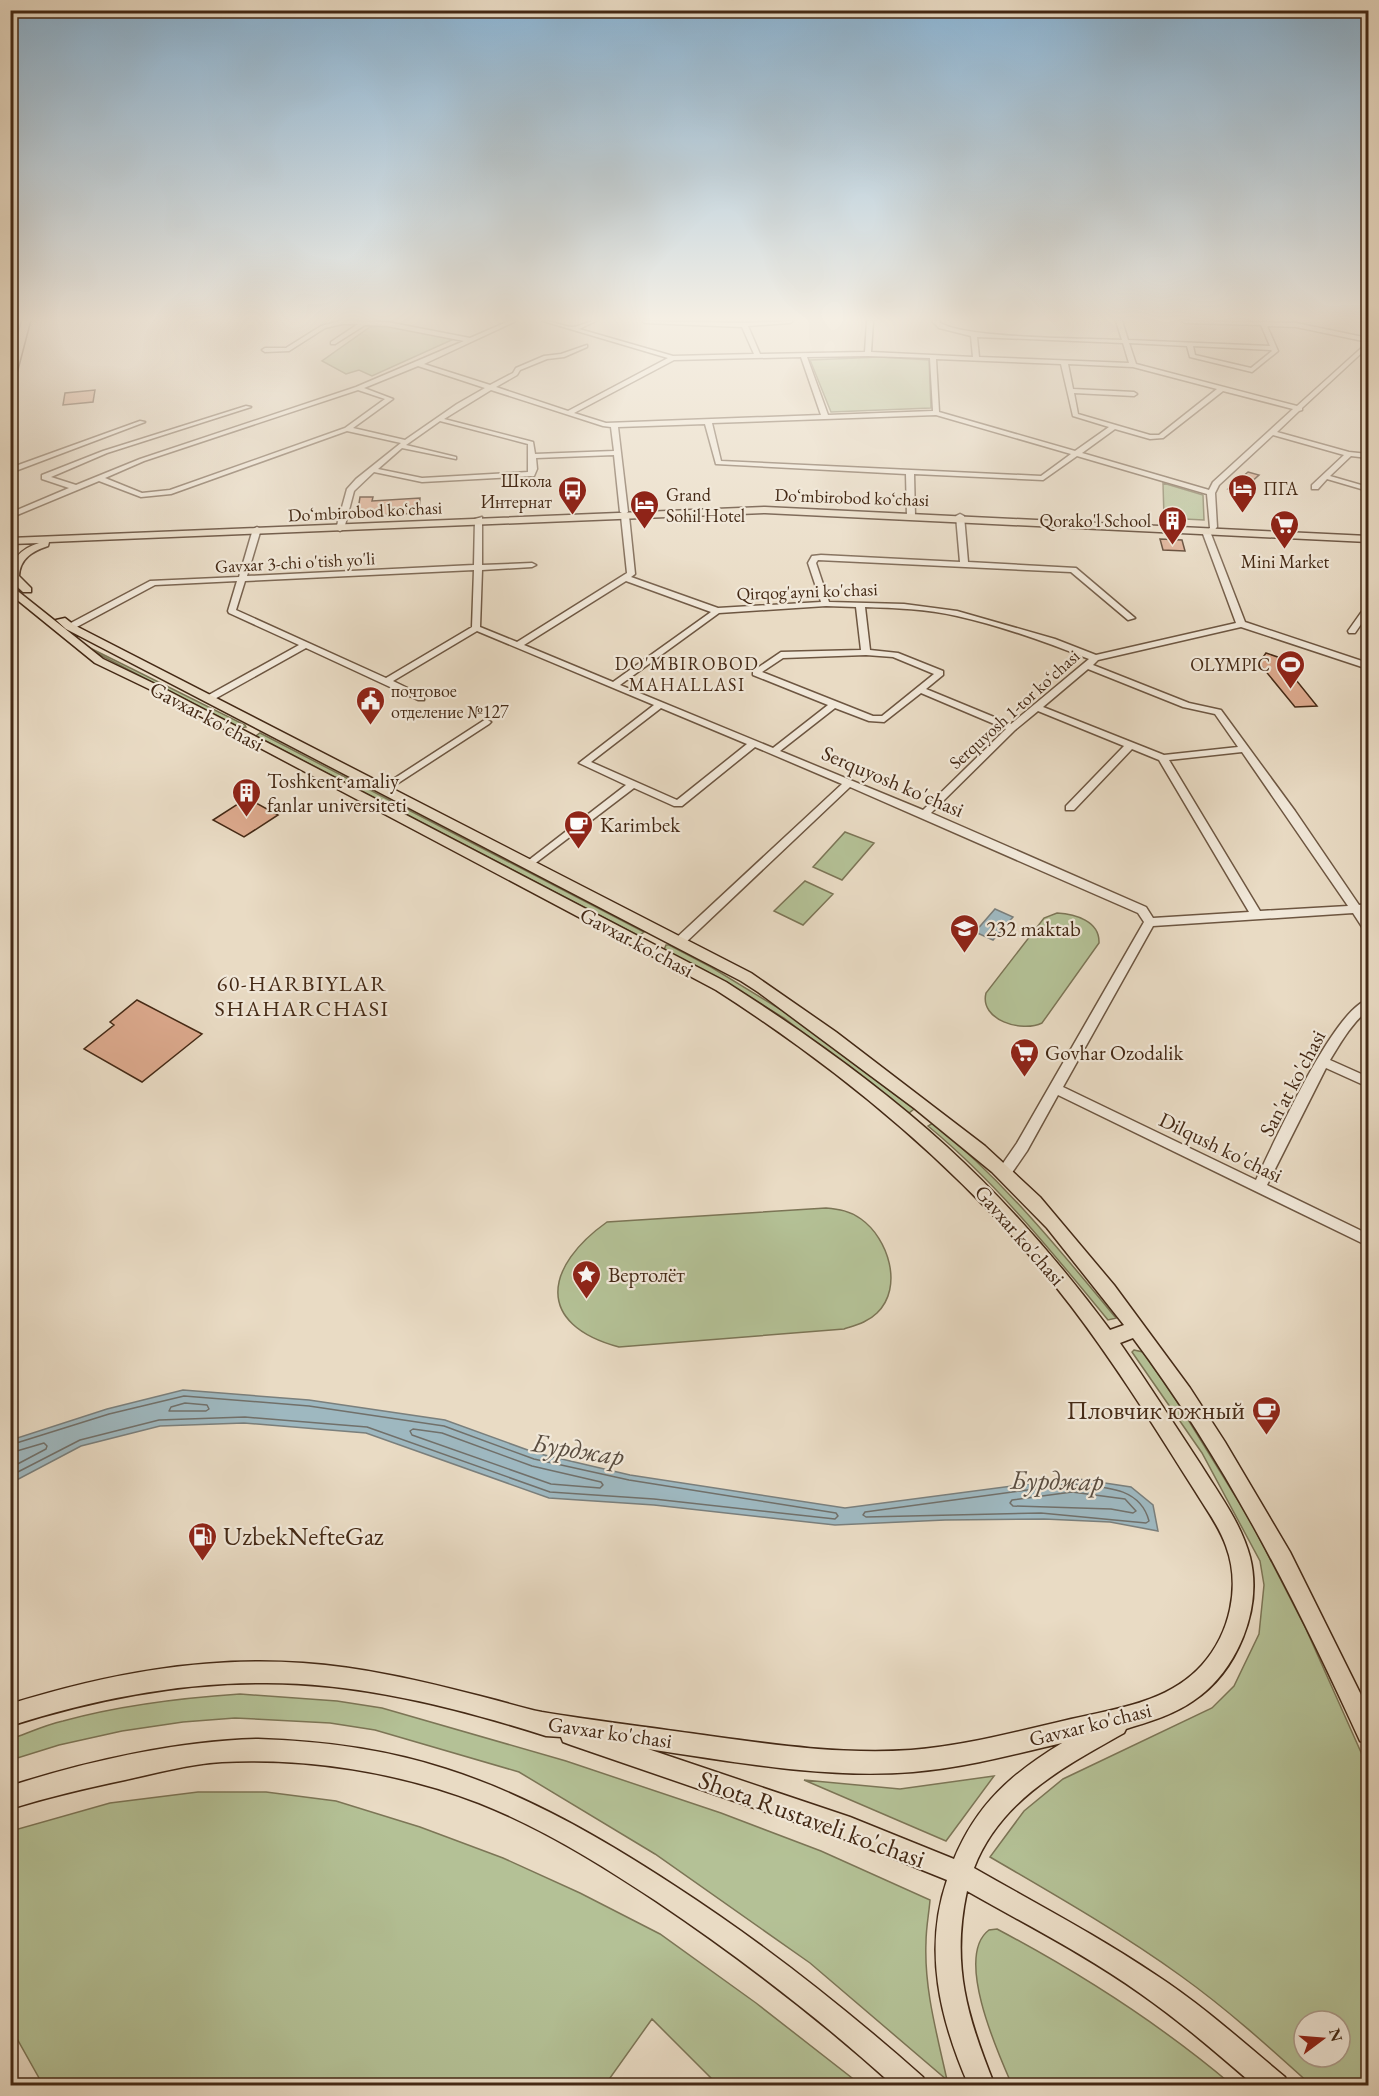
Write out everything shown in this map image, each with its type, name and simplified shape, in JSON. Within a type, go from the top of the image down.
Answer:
[{"type":"main road","name":"Doʻmbirobod koʻchasi","points":[[11,539],[65,541],[625,514],[765,510],[911,514],[1368,538]]},
{"type":"main road","name":"Doʻmbirobod koʻchasi","points":[[11,539],[256,531]]},
{"type":"main road","points":[[12,580],[15,564],[28,551],[45,543],[65,541]]},
{"type":"main road","name":"Gavxar ko'chasi","points":[[12,580],[70,627],[746,977],[778,997],[931,1111],[1004,1173],[1062,1233],[1137,1328],[1173,1378],[1233,1470],[1304,1599],[1368,1734]]},
{"type":"main road","name":"Gavxar ko'chasi","points":[[12,580],[49,622],[99,661],[721,986],[784,1026],[915,1128],[1002,1210],[1107,1340],[1159,1416],[1226,1525],[1241,1561],[1243,1581],[1240,1608],[1232,1639],[1210,1673],[1173,1701],[1132,1716],[973,1753],[888,1762],[789,1758],[537,1722]]},
{"type":"main road","points":[[246,736],[262,725]]},
{"type":"main road","points":[[642,945],[657,941],[657,930]]},
{"type":"main road","points":[[915,1128],[931,1111]]},
{"type":"main road","points":[[1107,1340],[1137,1328]]},
{"type":"main road","name":"Shota Rustaveli ko'chasi","points":[[10,1715],[91,1692],[133,1684],[235,1673],[291,1673],[346,1677],[391,1685],[537,1722],[850,1829],[961,1874],[1077,1940],[1148,1984],[1201,2023],[1276,2085]]},
{"type":"main road","points":[[982,2085],[957,2018],[949,1982],[952,1911],[961,1874],[978,1831],[1001,1803],[1056,1759],[1132,1716]]},
{"type":"main road","points":[[10,1798],[75,1779],[167,1759],[222,1751],[327,1755],[379,1764],[449,1781],[512,1805],[576,1837],[636,1873],[802,1991],[914,2085]]},
{"type":"street","points":[[76,488],[45,477],[105,452],[210,419]]},
{"type":"street","points":[[10,516],[142,460],[266,419]]},
{"type":"street","points":[[98,478],[141,495],[163,494],[347,429],[362,419]]},
{"type":"street","points":[[340,527],[351,489],[372,470],[403,444],[438,419],[531,443],[533,469],[531,474],[422,480],[372,470]]},
{"type":"street","points":[[586,419],[605,425],[614,425],[783,419]]},
{"type":"street","points":[[956,419],[1211,494]]},
{"type":"street","points":[[1086,419],[1160,438],[1184,419]]},
{"type":"street","points":[[1289,419],[1224,475],[1211,494],[1210,530],[1241,624],[1368,666]]},
{"type":"street","points":[[10,471],[142,422]]},
{"type":"street","points":[[708,422],[718,463],[1036,478],[1043,477],[1113,427]]},
{"type":"street","points":[[519,644],[631,574],[614,425]]},
{"type":"street","points":[[347,429],[454,458]]},
{"type":"street","points":[[1273,434],[1349,454],[1368,456]]},
{"type":"street","points":[[532,456],[617,453]]},
{"type":"street","points":[[1315,487],[1349,454]]},
{"type":"street","points":[[910,473],[911,514]]},
{"type":"street","points":[[1326,477],[1368,489]]},
{"type":"street","points":[[960,517],[964,563]]},
{"type":"street","points":[[386,681],[476,628],[479,521]]},
{"type":"street","points":[[256,531],[232,611],[421,698]]},
{"type":"street","points":[[826,604],[812,563],[818,557],[1074,570],[1131,618]]},
{"type":"street","name":"Gavxar 3-chi o'tish yo'li","points":[[70,627],[153,583],[532,565]]},
{"type":"street","name":"Qirqog'ayni ko'chasi","points":[[625,578],[717,611],[860,604],[957,613],[1052,641],[1095,658]]},
{"type":"street","points":[[860,604],[866,652]]},
{"type":"street","points":[[1352,631],[1368,609]]},
{"type":"street","points":[[615,684],[717,611]]},
{"type":"street","name":"Serquyosh 1-tor koʻchasi","points":[[924,814],[1012,728],[1095,658],[1241,624]]},
{"type":"street","name":"Serquyosh ko'chasi","points":[[476,628],[924,814],[1142,910],[1150,922]]},
{"type":"street","points":[[208,699],[306,644]]},
{"type":"street","points":[[866,652],[895,655],[940,673],[921,690],[884,719],[872,719],[756,674],[781,655],[866,652]]},
{"type":"street","points":[[1086,665],[1186,705],[1218,712],[1368,927]]},
{"type":"street","points":[[921,690],[1012,728]]},
{"type":"street","points":[[661,704],[584,763],[678,804],[753,744]]},
{"type":"street","points":[[773,752],[834,704]]},
{"type":"street","points":[[1036,707],[1163,758],[1246,749]]},
{"type":"street","points":[[382,789],[486,722]]},
{"type":"street","points":[[1070,808],[1130,744]]},
{"type":"street","points":[[1163,758],[1257,916]]},
{"type":"street","points":[[679,942],[849,783]]},
{"type":"street","points":[[529,865],[632,785]]},
{"type":"street","points":[[1004,1173],[1056,1089],[1150,922],[1368,908]]},
{"type":"street","name":"San'at ko'chasi","points":[[1259,1187],[1323,1062],[1358,1010],[1368,1004]]},
{"type":"street","points":[[1323,1062],[1368,1082]]},
{"type":"street","name":"Dilqush ko'chasi","points":[[1056,1089],[1368,1240]]},
{"type":"green space","points":[[1163,483],[1203,495],[1204,520],[1164,518]]},
{"type":"green space","points":[[86,646],[245,725],[246,727],[240,728]]},
{"type":"green space","points":[[260,733],[644,932],[639,936],[256,736]]},
{"type":"green space","points":[[845,832],[874,843],[842,880],[813,867]]},
{"type":"green space","points":[[805,881],[833,894],[803,925],[774,911]]},
{"type":"green space","points":[[1057,913],[1078,917],[1091,924],[1098,935],[1099,943],[1042,1023],[1024,1026],[1004,1022],[989,1010],[986,993],[1044,918]]},
{"type":"green space","points":[[666,945],[711,967],[788,1014],[914,1109],[909,1113],[784,1018],[706,971],[664,950]]},
{"type":"green space","points":[[933,1123],[1007,1192],[1052,1241],[1116,1318],[1108,1320],[1001,1195],[928,1126]]},
{"type":"green space","points":[[826,1208],[853,1214],[871,1227],[885,1250],[889,1263],[890,1290],[885,1302],[877,1313],[857,1325],[844,1329],[619,1347],[592,1337],[573,1324],[562,1309],[558,1292],[561,1275],[571,1257],[586,1239],[607,1222]]},
{"type":"green space","points":[[1134,1350],[1143,1352],[1176,1400],[1250,1520],[1306,1629],[1368,1768],[1368,2085],[1311,2085],[1293,2069],[1352,2069],[1352,2009],[1292,2009],[1292,2068],[1231,2015],[1181,1976],[1111,1929],[990,1857],[1024,1811],[1063,1779],[1212,1708],[1234,1686],[1259,1634],[1264,1585],[1260,1561],[1202,1453],[1132,1352]]},
{"type":"green space","points":[[240,1694],[337,1701],[382,1708],[566,1761],[721,1813],[821,1851],[930,1900],[926,1937],[927,1977],[947,2080],[810,1963],[655,1854],[519,1772],[375,1730],[330,1723],[235,1718],[183,1722],[122,1731],[59,1745],[11,1760],[11,1739],[56,1723],[151,1703]]},
{"type":"green space","points":[[994,1776],[946,1841],[804,1780],[900,1789]]},
{"type":"green space","points":[[198,1792],[266,1792],[336,1801],[420,1827],[503,1858],[580,1893],[660,1934],[756,2003],[861,2085],[718,2085],[652,2019],[605,2085],[43,2085],[11,2028],[11,1831],[110,1803]]},
{"type":"green space","points":[[997,1929],[1059,1963],[1148,2020],[1232,2085],[1012,2085],[989,2029],[977,1982],[976,1961],[979,1943],[989,1930]]},
{"type":"water","points":[[995,909],[1013,917],[993,940],[975,932]]},
{"type":"water","name":"Бурджар","points":[[183,1390],[309,1400],[445,1420],[536,1453],[630,1475],[845,1508],[1072,1478],[1131,1487],[1153,1505],[1158,1531],[1110,1522],[1044,1519],[945,1520],[835,1525],[654,1505],[549,1498],[366,1433],[244,1423],[160,1426],[81,1446],[11,1483],[11,1440],[107,1409]]},
{"type":"building","points":[[1248,472],[1259,475],[1239,493],[1228,489]]},
{"type":"building","points":[[360,497],[373,497],[372,501],[420,498],[419,513],[357,516]]},
{"type":"building","name":"Qorako'l School","points":[[1160,539],[1182,540],[1185,551],[1163,550]]},
{"type":"building","name":"OLYMPIC","points":[[1266,653],[1298,664],[1292,675],[1317,706],[1295,707],[1259,663]]},
{"type":"building","name":"Toshkent amaliy fanlar universiteti","points":[[247,798],[278,815],[244,837],[213,820]]},
{"type":"building","points":[[137,1000],[202,1034],[142,1082],[84,1049],[114,1025],[110,1022]]},
{"type":"place","name":"ПГА","points":[[1242,514]]},
{"type":"place","name":"Школа Интернат","points":[[573,516]]},
{"type":"place","name":"Grand Sohil Hotel","points":[[645,530]]},
{"type":"place","name":"Qorako'l School","points":[[1172,546]]},
{"type":"place","name":"Mini Market","points":[[1285,550]]},
{"type":"place","name":"OLYMPIC","points":[[1291,690]]},
{"type":"place","name":"почтовое отделение №127","points":[[370,726]]},
{"type":"place","name":"Toshkent amaliy fanlar universiteti","points":[[246,818]]},
{"type":"place","name":"Karimbek","points":[[579,850]]},
{"type":"place","name":"232 maktab","points":[[965,954]]},
{"type":"place","name":"Govhar Ozodalik","points":[[1024,1078]]},
{"type":"place","name":"Вертолёт","points":[[587,1300]]},
{"type":"place","name":"Пловчик южный","points":[[1266,1436]]},
{"type":"place","name":"UzbekNefteGaz","points":[[202,1562]]},
{"type":"district","name":"DO'MBIROBOD MAHALLASI","points":[[687,673]]},
{"type":"district","name":"60-HARBIYLAR SHAHARCHASI","points":[[302,996]]}]
